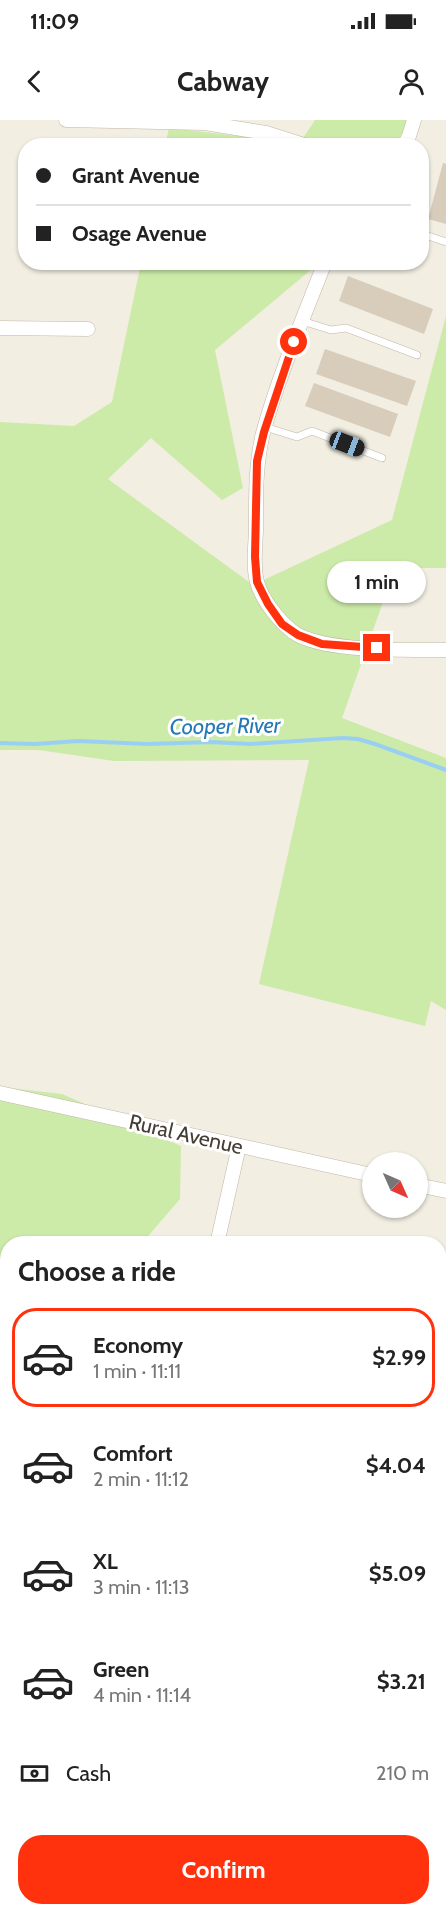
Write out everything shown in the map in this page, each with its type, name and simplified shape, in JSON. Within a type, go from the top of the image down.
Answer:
[{"type":"street","points":[[66,120],[206,121],[282,138]]},
{"type":"street","points":[[408,138],[414,120]]},
{"type":"street","points":[[322,270],[302,321],[266,427],[257,461],[255,557],[257,582],[268,604],[282,624],[298,635],[322,644],[395,650],[446,650]]},
{"type":"street","points":[[0,328],[88,329]]},
{"type":"street","name":"Rural Avenue","points":[[0,1093],[362,1173]]},
{"type":"street","points":[[219,1236],[239,1146]]},
{"type":"street","points":[[428,1187],[446,1191]]},
{"type":"lane","points":[[429,236],[446,242]]},
{"type":"lane","points":[[302,321],[331,330],[346,328],[417,356]]},
{"type":"lane","points":[[266,427],[297,436],[312,431],[382,458]]},
{"type":"green space","points":[[315,120],[408,120],[405,138],[303,138]]},
{"type":"green space","points":[[169,128],[256,138],[167,138]]},
{"type":"green space","points":[[140,270],[311,270],[215,350],[243,488],[222,500],[151,438],[108,479],[253,585],[392,520],[446,316],[446,568],[395,568],[342,718],[446,758],[446,1010],[431,1001],[425,1026],[259,984],[309,760],[114,761],[39,750],[0,750],[0,422],[74,426],[112,402]]},
{"type":"green space","points":[[0,1087],[62,1094],[181,1146],[180,1199],[148,1236],[0,1236]]},
{"type":"building","points":[[443,163],[446,164],[446,224],[429,219]]},
{"type":"building","points":[[348,276],[433,309],[424,334],[339,301]]},
{"type":"building","points":[[325,349],[416,381],[407,406],[316,374]]},
{"type":"building","points":[[314,383],[398,414],[390,437],[305,406]]},
{"type":"waterway","name":"Cooper River","points":[[0,743],[35,744],[78,741],[250,744],[343,738],[375,744],[446,770]]},
{"type":"route","points":[[294,342],[264,432],[257,461],[255,557],[257,582],[268,604],[282,624],[298,635],[322,644],[377,648]]}]
